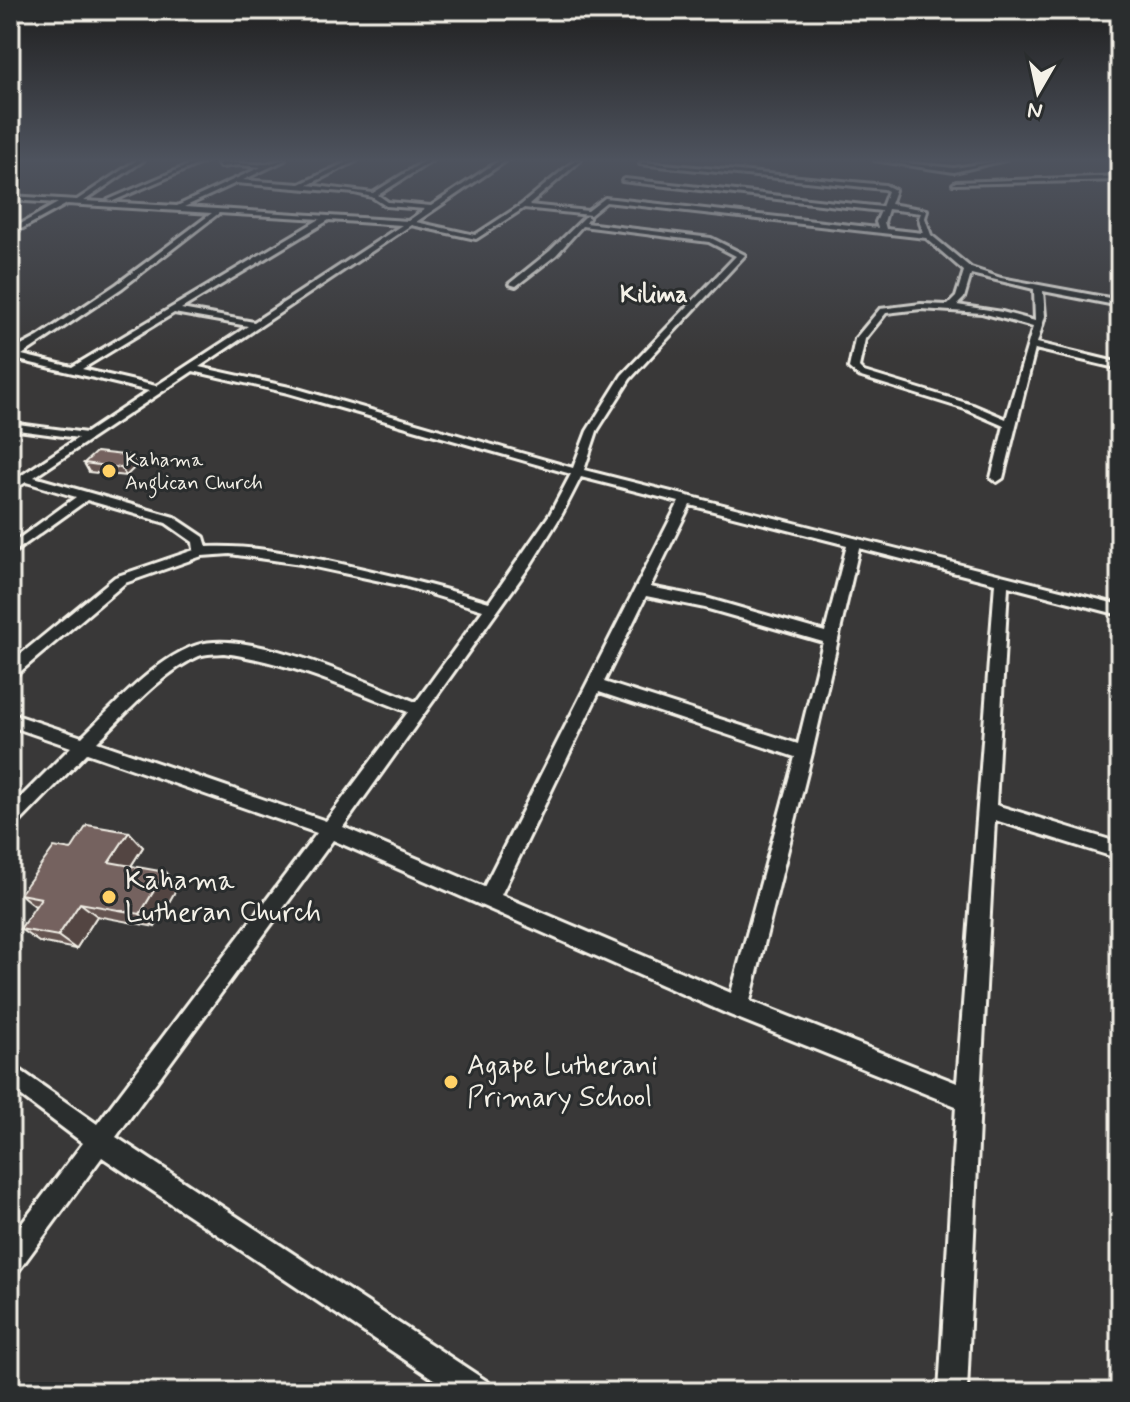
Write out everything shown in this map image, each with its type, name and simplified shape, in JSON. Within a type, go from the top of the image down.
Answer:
[{"type":"street","points":[[12,355],[93,306],[166,254],[197,225]]},
{"type":"street","points":[[73,370],[315,225]]},
{"type":"street","points":[[10,488],[407,225]]},
{"type":"street","points":[[422,225],[476,237],[494,225]]},
{"type":"street","points":[[513,284],[553,253],[579,225]]},
{"type":"street","points":[[10,1261],[526,561],[578,471],[592,431],[632,369],[741,255],[711,240],[624,225]]},
{"type":"street","points":[[824,225],[928,236]]},
{"type":"street","points":[[924,225],[928,236],[968,270],[1120,303]]},
{"type":"street","points":[[949,308],[960,298],[968,270]]},
{"type":"street","points":[[997,478],[1039,326],[1041,304],[1038,287]]},
{"type":"street","points":[[1010,424],[969,407],[874,380],[854,368],[860,339],[883,311],[949,308],[1039,326]]},
{"type":"street","points":[[170,310],[257,325]]},
{"type":"street","points":[[1032,345],[1120,366]]},
{"type":"street","points":[[12,355],[158,390]]},
{"type":"street","points":[[192,368],[290,390],[525,459],[1120,610]]},
{"type":"street","points":[[10,426],[87,436]]},
{"type":"street","points":[[24,478],[170,520],[199,540],[201,552]]},
{"type":"street","points":[[10,551],[85,496]]},
{"type":"street","points":[[490,896],[687,499]]},
{"type":"street","points":[[738,1007],[804,753],[854,543]]},
{"type":"street","points":[[10,672],[120,580],[201,552],[230,550],[301,560],[406,582],[490,607]]},
{"type":"street","points":[[953,1392],[968,1099],[1002,579]]},
{"type":"street","points":[[641,590],[706,603],[830,639]]},
{"type":"street","points":[[10,820],[170,666],[191,652],[204,648],[253,652],[333,676],[419,710]]},
{"type":"street","points":[[595,685],[804,753]]},
{"type":"street","points":[[10,719],[330,830],[490,896],[738,1007],[968,1099]]},
{"type":"street","points":[[987,810],[1120,851]]},
{"type":"street","points":[[10,1074],[100,1141],[478,1392]]},
{"type":"building","points":[[96,452],[133,456],[121,468],[84,463]]},
{"type":"building","points":[[87,825],[129,832],[109,862],[165,872],[140,914],[80,903],[58,936],[20,929],[41,898],[20,894],[54,847],[71,850]]},
{"type":"place","name":"Kahama Anglican Church","points":[[109,471]]},
{"type":"place","name":"Kahama Lutheran Church","points":[[109,897]]},
{"type":"place","name":"Agape Lutherani Primary School","points":[[451,1082]]},
{"type":"district","name":"Kilima","points":[[654,295]]}]
